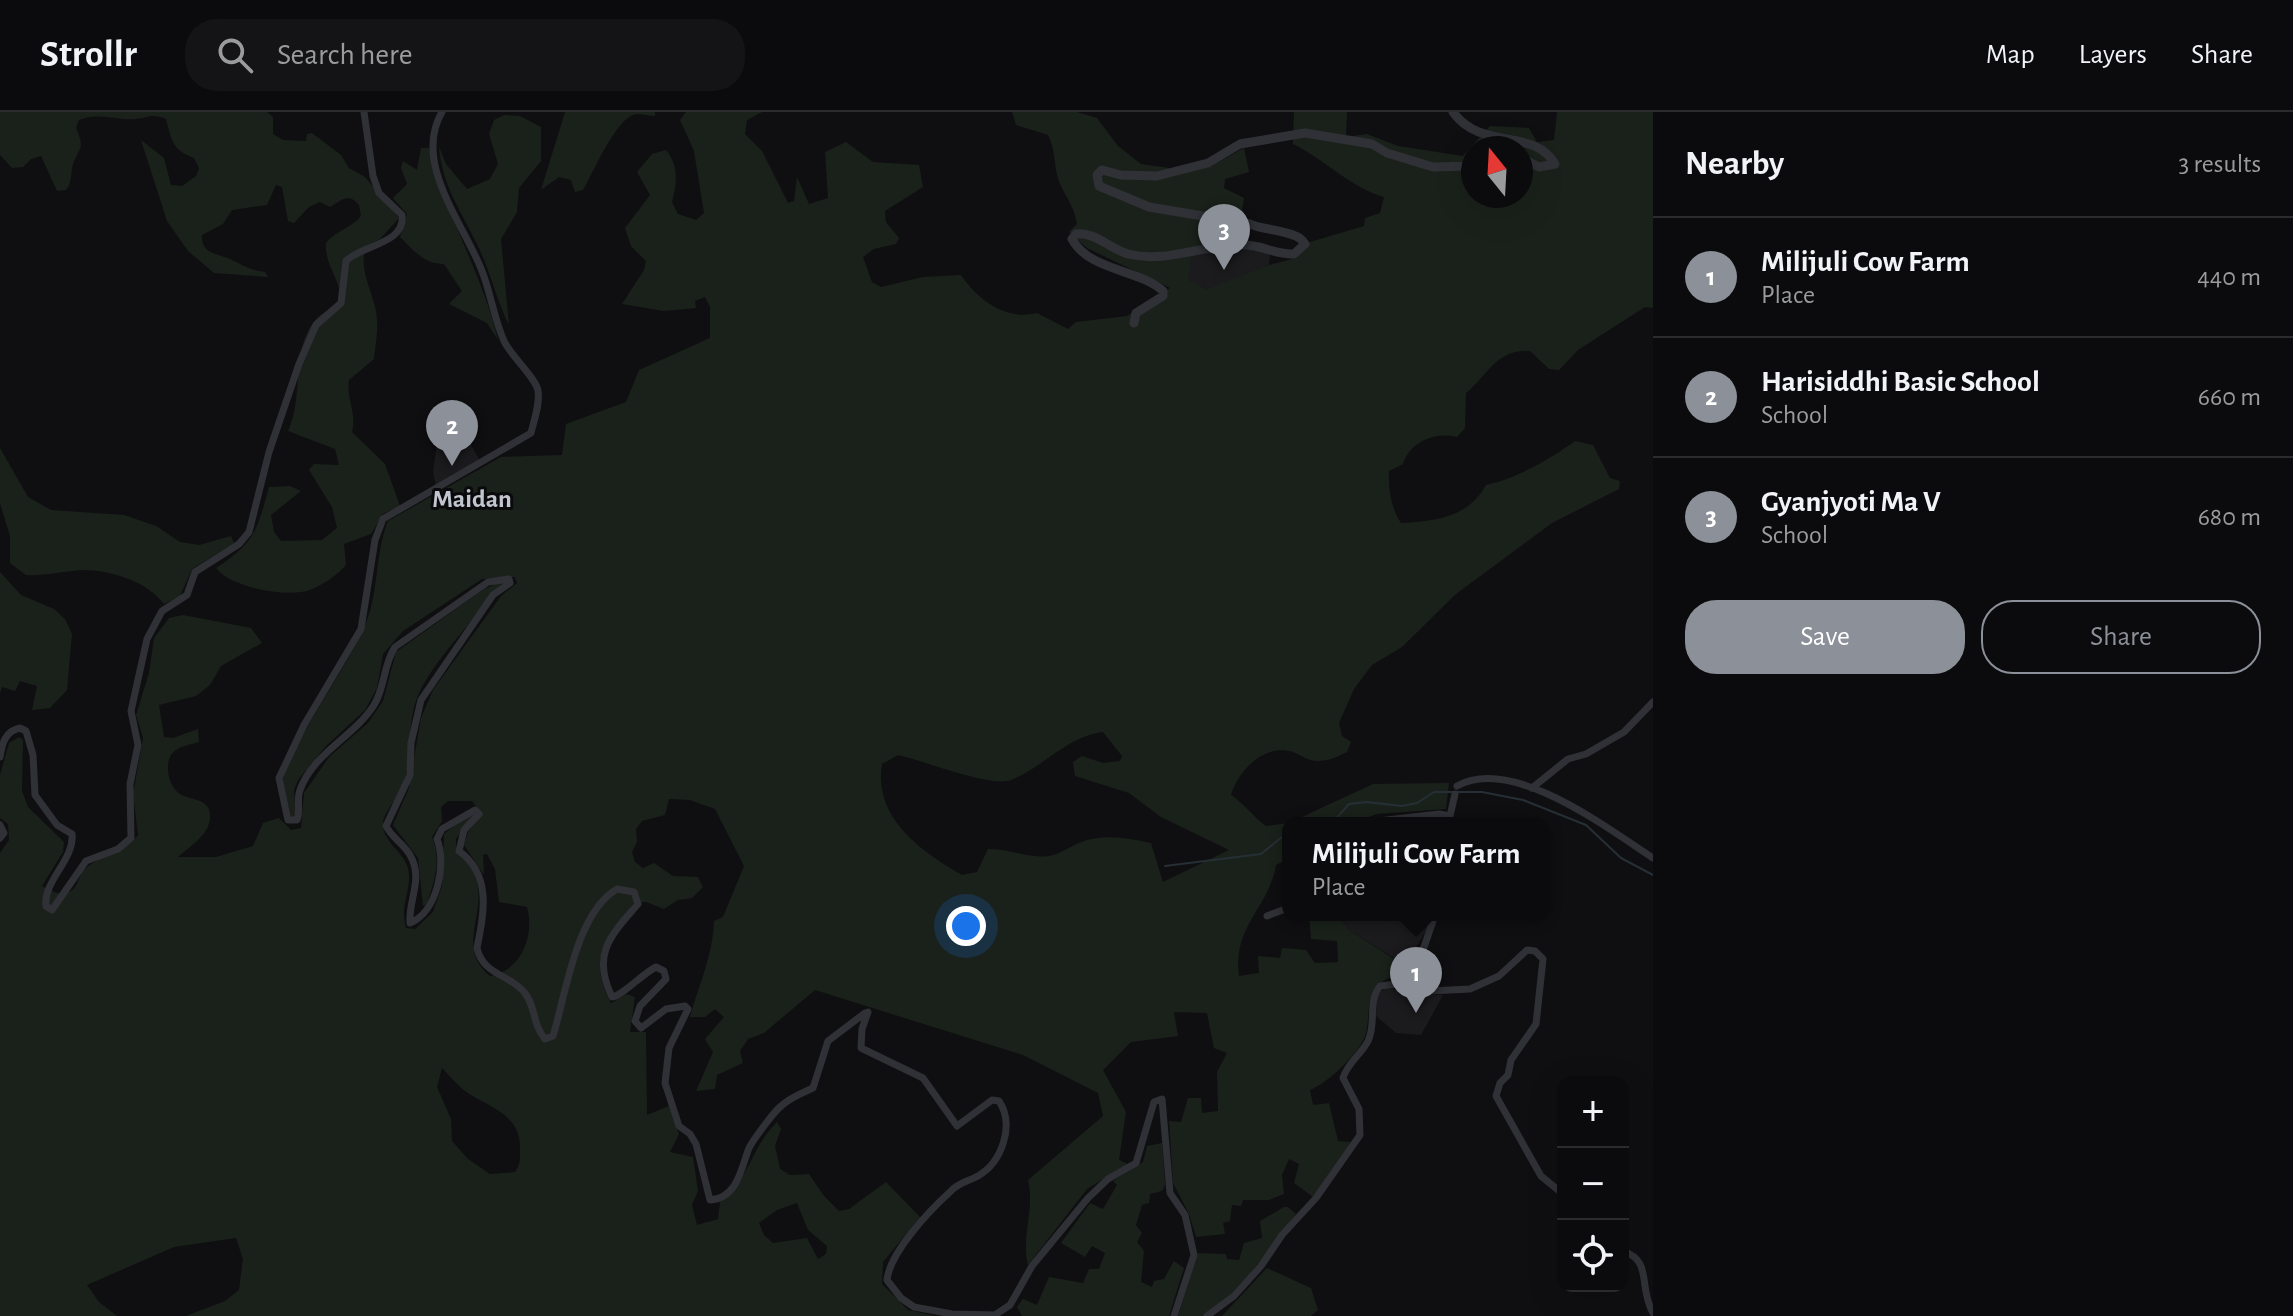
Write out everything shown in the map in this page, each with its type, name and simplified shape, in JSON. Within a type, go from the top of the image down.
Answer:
[{"type":"street","points":[[442,112],[435,125],[433,144],[439,180],[480,265],[504,342],[538,389],[537,410],[531,433],[436,492],[383,519],[375,540],[361,629],[304,725],[279,778],[288,820],[297,820],[300,811],[298,794],[310,773],[333,745],[364,720],[377,702],[388,657],[395,647],[488,582],[509,579],[510,583],[493,595],[421,700],[411,743],[410,775],[386,826],[393,839],[409,853],[416,873],[410,923],[421,919],[432,903],[442,851],[437,839],[442,829],[475,810],[479,814],[464,830],[459,851],[473,861],[484,885],[477,948],[480,958],[488,969],[522,989],[532,1005],[537,1030],[545,1039],[553,1036],[564,984],[594,915],[608,894],[617,889],[634,892],[638,904],[604,946],[603,969],[612,997],[619,996],[640,974],[656,967],[664,971],[666,979],[637,1013],[635,1021],[641,1028],[666,1009],[685,1006],[688,1009],[669,1048],[665,1083],[679,1126],[690,1134],[696,1144],[710,1200],[718,1199],[733,1187],[743,1173],[749,1148],[778,1108],[813,1088],[828,1041],[865,1013],[868,1012],[862,1029],[861,1048],[903,1065],[923,1078],[957,1126],[992,1100],[999,1101],[1005,1122],[998,1159],[979,1176],[952,1189],[889,1264],[887,1280],[901,1298],[914,1307],[969,1315],[995,1315],[1010,1305],[1032,1266],[1088,1198],[1108,1179],[1136,1163],[1154,1102],[1162,1099],[1170,1193],[1185,1215],[1194,1255],[1174,1316]]},
{"type":"street","points":[[1453,112],[1468,128],[1481,136]]},
{"type":"street","points":[[0,757],[2,744],[11,731],[26,731],[33,755],[35,795],[57,825],[72,834],[72,846],[46,897],[47,908],[52,910],[86,861],[118,849],[131,838],[130,784],[138,745],[131,711],[153,626],[166,608],[187,595],[195,572],[239,544],[249,532],[269,452],[299,364],[316,325],[341,303],[346,261],[376,247],[397,232],[403,223],[402,215],[385,200],[376,184],[362,114]]},
{"type":"street","points":[[1134,323],[1136,313],[1163,296],[1163,291],[1093,259],[1074,244],[1072,239],[1076,234],[1084,232],[1124,253],[1149,258],[1243,244],[1294,254],[1305,244],[1295,236],[1264,231],[1250,224],[1149,207],[1099,186],[1097,175],[1102,170],[1121,175],[1157,176],[1208,163],[1240,144],[1305,133],[1372,144],[1387,153],[1433,167],[1461,166]]},
{"type":"street","points":[[1533,146],[1551,157],[1555,164],[1539,167],[1533,164]]},
{"type":"street","points":[[1532,788],[1568,759],[1586,754],[1624,732],[1653,702]]},
{"type":"street","points":[[1451,817],[1456,790],[1488,777],[1532,788],[1585,813],[1653,858]]},
{"type":"street","points":[[0,825],[4,833],[0,838]]},
{"type":"street","points":[[1267,916],[1282,910]]},
{"type":"street","points":[[1399,987],[1424,947],[1433,921]]},
{"type":"street","points":[[1207,1316],[1234,1296],[1261,1266],[1282,1235],[1316,1198],[1360,1135],[1359,1109],[1343,1078],[1347,1067],[1368,1041],[1376,991],[1388,984],[1409,992],[1470,989],[1499,976],[1527,950],[1535,951],[1543,959],[1536,1024],[1511,1060],[1508,1075],[1500,1083],[1496,1096],[1541,1176],[1557,1189]]},
{"type":"street","points":[[1629,1254],[1640,1260],[1644,1270],[1643,1293],[1653,1313]]},
{"type":"shaded area","points":[[0,112],[267,112],[273,117],[273,134],[283,140],[306,141],[307,134],[312,133],[341,155],[349,168],[365,177],[399,218],[380,239],[366,246],[365,274],[377,320],[374,359],[349,380],[348,387],[352,432],[385,464],[400,506],[383,514],[371,534],[344,544],[346,565],[330,579],[310,590],[275,592],[234,581],[216,568],[239,551],[253,534],[269,487],[290,486],[301,491],[271,515],[274,532],[281,541],[322,540],[337,528],[332,507],[309,470],[314,464],[339,465],[335,449],[288,431],[296,403],[300,359],[308,332],[318,317],[341,301],[326,243],[361,216],[359,205],[348,198],[330,207],[320,202],[309,207],[294,223],[288,221],[282,187],[276,185],[267,205],[232,210],[223,224],[202,235],[205,247],[212,253],[265,272],[268,277],[214,273],[188,251],[167,221],[141,140],[164,158],[171,185],[182,186],[196,176],[199,168],[194,158],[177,147],[166,119],[154,116],[79,120],[76,128],[80,147],[70,184],[66,190],[57,191],[41,156],[31,159],[23,167],[12,168],[0,155]]},
{"type":"shaded area","points":[[565,112],[655,112],[655,116],[636,114],[628,117],[606,147],[583,190],[575,192],[571,180],[559,177],[541,190]]},
{"type":"shaded area","points":[[686,112],[762,112],[747,120],[745,134],[762,151],[788,203],[794,201],[797,177],[809,204],[828,198],[825,152],[846,142],[873,162],[919,165],[923,187],[885,211],[886,222],[899,238],[896,244],[874,249],[863,257],[872,282],[881,287],[923,277],[961,275],[976,293],[994,306],[1014,314],[1037,313],[1068,329],[1076,322],[1127,316],[1170,288],[1087,248],[1069,232],[1077,224],[1076,218],[1060,184],[1048,135],[1016,125],[1012,112],[1077,112],[1097,118],[1118,146],[1141,164],[1169,168],[1174,176],[1211,166],[1244,148],[1249,172],[1225,179],[1224,188],[1244,198],[1241,218],[1247,220],[1246,230],[1231,241],[1231,250],[1204,251],[1191,259],[1188,280],[1207,289],[1296,258],[1310,242],[1364,226],[1365,218],[1380,213],[1384,197],[1360,187],[1293,144],[1294,112],[1347,112],[1346,137],[1367,134],[1398,146],[1461,156],[1461,208],[1533,208],[1533,136],[1481,136],[1490,126],[1529,128],[1537,142],[1554,140],[1557,112],[1653,112],[1653,308],[1645,307],[1578,350],[1559,370],[1549,369],[1530,351],[1518,351],[1501,358],[1466,393],[1465,428],[1457,437],[1441,436],[1424,440],[1411,450],[1403,464],[1389,471],[1391,498],[1401,523],[1450,516],[1470,505],[1486,485],[1532,468],[1575,441],[1593,445],[1610,478],[1620,481],[1619,489],[1552,523],[1456,594],[1402,647],[1372,665],[1354,689],[1339,723],[1342,736],[1351,742],[1347,752],[1317,761],[1282,750],[1262,755],[1246,768],[1231,795],[1266,826],[1282,824],[1282,862],[1276,865],[1266,893],[1246,930],[1238,959],[1239,976],[1259,973],[1258,956],[1280,958],[1282,948],[1306,950],[1315,963],[1338,962],[1337,941],[1311,939],[1310,921],[1342,921],[1349,930],[1408,968],[1376,985],[1369,1003],[1366,1033],[1358,1049],[1334,1074],[1310,1090],[1313,1105],[1329,1103],[1338,1141],[1351,1142],[1313,1197],[1294,1183],[1299,1164],[1289,1159],[1282,1175],[1284,1194],[1269,1200],[1243,1200],[1241,1206],[1232,1205],[1230,1221],[1223,1223],[1225,1234],[1196,1237],[1189,1214],[1173,1183],[1169,1121],[1181,1122],[1188,1098],[1201,1098],[1202,1113],[1218,1111],[1217,1072],[1227,1053],[1214,1048],[1207,1013],[1174,1012],[1178,1036],[1131,1042],[1103,1070],[1126,1112],[1119,1160],[1128,1164],[1087,1189],[1028,1265],[1028,1180],[1103,1116],[1098,1093],[1023,1055],[815,990],[764,1033],[748,1039],[740,1051],[743,1063],[717,1075],[715,1089],[696,1091],[713,1052],[705,1039],[724,1017],[715,1009],[705,1017],[690,1017],[708,958],[714,921],[723,917],[744,866],[715,809],[690,800],[669,799],[665,815],[642,821],[636,829],[637,842],[632,852],[635,862],[643,868],[654,863],[673,876],[698,877],[703,887],[692,898],[678,900],[664,909],[646,902],[634,903],[608,938],[600,961],[604,987],[611,1003],[627,994],[635,997],[630,1032],[646,1032],[647,1115],[669,1106],[679,1134],[670,1152],[693,1157],[698,1191],[692,1205],[697,1225],[718,1219],[720,1202],[739,1182],[761,1142],[777,1122],[781,1129],[775,1146],[780,1169],[790,1175],[809,1174],[839,1211],[849,1209],[886,1182],[920,1217],[883,1262],[882,1284],[908,1310],[936,1316],[186,1316],[225,1301],[239,1290],[243,1259],[236,1238],[174,1247],[87,1285],[99,1302],[117,1316],[0,1316],[0,853],[9,840],[8,824],[0,818],[0,775],[9,743],[19,737],[23,740],[22,791],[28,807],[64,842],[63,852],[42,886],[66,893],[76,886],[85,869],[126,846],[138,835],[133,794],[143,738],[136,715],[149,673],[154,638],[169,618],[183,615],[251,628],[262,643],[221,666],[210,685],[196,696],[159,705],[164,737],[173,738],[198,729],[199,742],[181,747],[172,754],[168,773],[172,785],[180,794],[205,804],[210,812],[206,831],[178,857],[216,857],[253,846],[263,823],[279,818],[291,830],[301,828],[304,793],[329,757],[368,723],[383,701],[396,652],[484,589],[500,582],[502,585],[443,655],[423,685],[414,709],[405,777],[383,826],[408,868],[404,919],[406,928],[415,929],[433,912],[442,886],[444,834],[470,813],[472,816],[456,839],[456,851],[471,868],[477,884],[474,947],[478,962],[490,976],[510,967],[527,940],[527,907],[499,902],[495,869],[487,854],[483,855],[484,875],[464,845],[468,832],[482,814],[472,801],[448,801],[441,807],[442,821],[432,837],[436,871],[427,904],[423,906],[418,858],[393,825],[409,788],[421,718],[433,690],[501,596],[517,583],[515,577],[482,579],[403,631],[383,654],[377,688],[365,710],[325,747],[298,780],[294,790],[296,818],[291,818],[283,782],[286,770],[366,623],[388,521],[501,457],[562,455],[566,424],[626,402],[639,370],[710,338],[710,307],[705,297],[695,301],[696,308],[664,311],[622,304],[644,270],[646,261],[631,246],[625,228],[650,195],[637,172],[652,154],[666,150],[673,162],[676,182],[672,202],[678,214],[696,220],[704,213],[694,151],[680,120]],"holes":[[[1103,732],[1122,756],[1120,761],[1103,763],[1082,756],[1073,762],[1075,776],[1129,793],[1161,817],[1229,850],[1163,882],[1151,843],[1118,838],[1084,841],[1049,856],[988,849],[977,872],[962,875],[931,855],[903,830],[892,816],[881,783],[882,764],[898,755],[973,777],[1011,780],[1066,746]],[[442,1068],[456,1083],[502,1113],[515,1127],[520,1148],[520,1161],[515,1172],[490,1174],[468,1159],[452,1141],[451,1119],[437,1087]],[[797,1203],[808,1230],[827,1246],[826,1254],[818,1259],[807,1238],[773,1243],[764,1235],[759,1223],[777,1210]]]},
{"type":"shaded area","points":[[504,115],[520,116],[541,127],[541,161],[519,188],[517,212],[501,239],[509,325],[482,254],[448,186],[439,147],[446,164],[467,189],[490,179],[498,164],[489,134],[494,120]]},
{"type":"shaded area","points":[[421,148],[429,148],[444,197],[483,291],[498,340],[487,323],[449,304],[462,291],[444,264],[425,259],[400,237],[407,214],[393,198],[407,184],[401,168],[403,161],[417,170]]},
{"type":"shaded area","points":[[1260,249],[1270,254],[1269,265],[1248,275],[1207,289],[1187,280],[1191,259],[1204,251]]},
{"type":"shaded area","points":[[437,444],[471,445],[480,461],[436,486],[433,472]]},
{"type":"shaded area","points":[[0,448],[28,497],[51,510],[124,515],[156,526],[180,542],[199,545],[231,536],[234,543],[192,569],[180,596],[164,604],[149,589],[105,572],[83,570],[26,575],[10,563],[10,536],[0,503]]},
{"type":"shaded area","points":[[0,572],[21,595],[54,609],[65,619],[72,634],[67,690],[50,708],[32,710],[37,686],[20,681],[15,691],[2,687],[0,694]]},
{"type":"shaded area","points":[[1449,783],[1446,809],[1369,817],[1302,817],[1373,784]]},
{"type":"shaded area","points":[[1342,921],[1429,921],[1405,965],[1349,930]]},
{"type":"shaded area","points":[[1392,988],[1407,994],[1443,995],[1421,1035],[1396,1033],[1376,1016],[1377,995],[1384,989]]},
{"type":"shaded area","points":[[1162,1143],[1165,1185],[1162,1191],[1150,1194],[1149,1203],[1142,1205],[1136,1225],[1142,1233],[1137,1242],[1144,1251],[1141,1282],[1152,1287],[1154,1281],[1164,1279],[1174,1261],[1184,1268],[1169,1316],[1022,1316],[1017,1307],[1023,1299],[1037,1305],[1049,1277],[1083,1283],[1089,1269],[1099,1269],[1105,1253],[1092,1246],[1085,1257],[1061,1243],[1090,1203],[1103,1209],[1117,1185],[1113,1181],[1143,1162],[1147,1146]]},
{"type":"shaded area","points":[[1284,1207],[1296,1214],[1226,1300],[1203,1316],[1178,1316],[1198,1253],[1226,1254],[1227,1259],[1239,1260],[1244,1243],[1262,1238],[1260,1221]]},
{"type":"shaded area","points":[[1267,1268],[1311,1288],[1318,1310],[1311,1316],[1222,1316]]},
{"type":"waterway","points":[[1337,817],[1349,804],[1367,802],[1402,806],[1417,803],[1434,792],[1482,792],[1523,800],[1586,825],[1621,858],[1653,875]]},
{"type":"waterway","points":[[1165,866],[1261,854],[1282,837]]},
{"type":"place","name":"Gyanjyoti Ma V","points":[[1224,270]]},
{"type":"place","name":"Harisiddhi Basic School","points":[[452,466]]},
{"type":"place","name":"Milijuli Cow Farm","points":[[1416,1013]]},
{"type":"district","name":"Maidan","points":[[472,499]]}]
